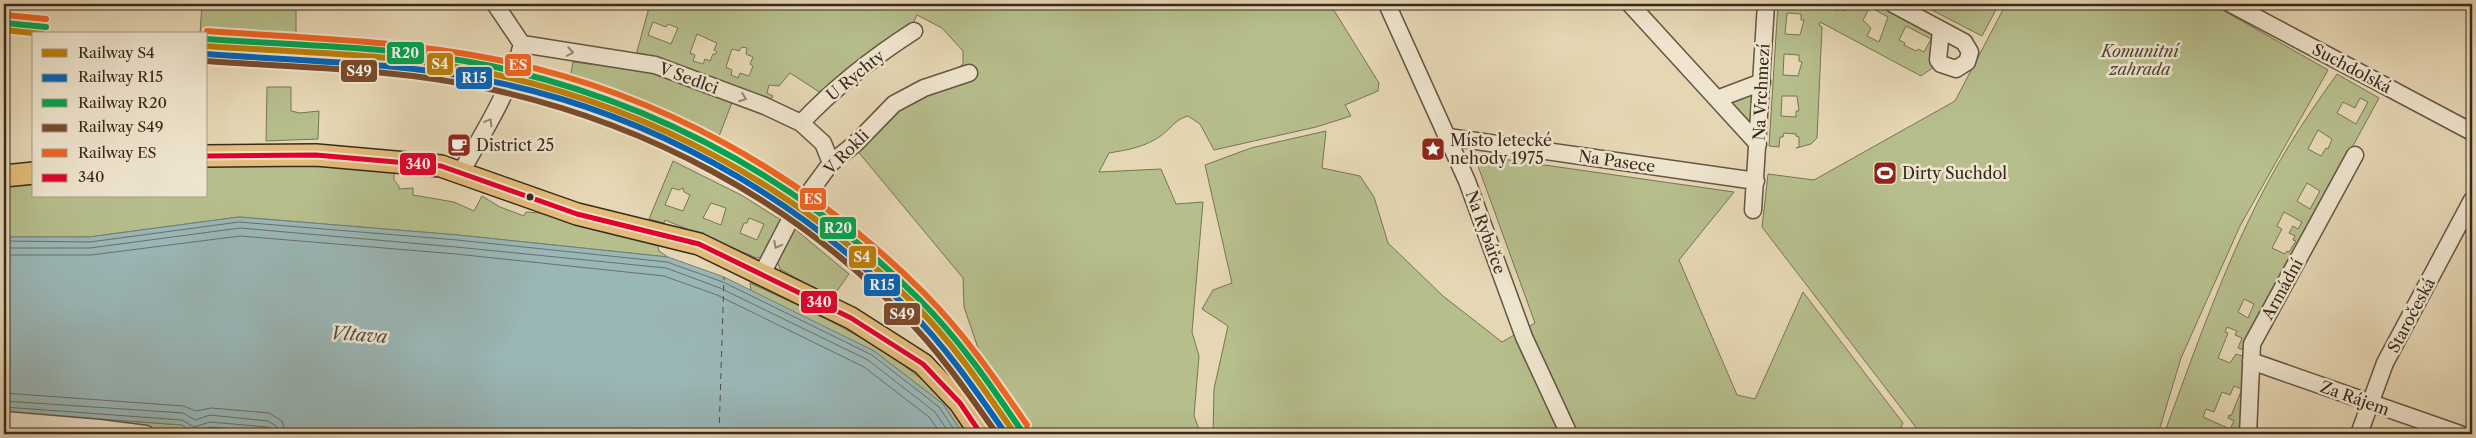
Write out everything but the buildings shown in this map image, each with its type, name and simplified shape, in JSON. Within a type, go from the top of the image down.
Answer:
[{"type":"main road","points":[[208,156],[316,155],[441,166],[577,214],[699,244],[851,318],[923,364],[960,403],[981,434]]},
{"type":"main road","points":[[4,176],[32,173]]},
{"type":"street","points":[[461,172],[502,103],[515,72],[522,44],[496,4]]},
{"type":"street","name":"Na Rybářce","points":[[1387,4],[1467,181],[1524,337],[1569,434]]},
{"type":"street","points":[[1630,4],[1758,144]]},
{"type":"street","name":"Na Vrchmezí","points":[[1754,210],[1766,4]]},
{"type":"street","points":[[1893,4],[1941,30]]},
{"type":"street","name":"Suchdolská","points":[[2231,4],[2472,132]]},
{"type":"street","name":"U Rychty","points":[[800,123],[829,94],[881,53],[914,32]]},
{"type":"street","name":"V Sedlci","points":[[522,44],[655,65],[765,106],[800,123],[823,143],[831,163]]},
{"type":"street","name":"V Rokli","points":[[762,274],[792,216],[831,163],[856,143],[894,104],[924,88],[969,73]]},
{"type":"street","points":[[1717,99],[1762,82]]},
{"type":"street","name":"Na Pasece","points":[[1448,137],[1756,181]]},
{"type":"street","name":"Armádní","points":[[2248,434],[2252,344],[2339,170],[2355,155]]},
{"type":"street","name":"Staročeská","points":[[2359,434],[2385,363],[2472,200]]},
{"type":"street","name":"Za Rájem","points":[[2251,361],[2460,434]]},
{"type":"street","points":[[4,420],[146,434]]},
{"type":"green space","points":[[202,4],[296,4],[296,44],[208,35],[208,32],[200,32]]},
{"type":"green space","points":[[650,4],[1330,4],[1379,83],[1378,91],[1345,105],[1351,116],[1316,127],[1214,150],[1200,124],[1188,116],[1177,121],[1162,135],[1150,142],[1109,153],[1099,172],[1161,169],[1176,204],[1203,202],[1192,332],[1199,356],[1194,416],[1201,434],[1026,434],[988,377],[964,307],[963,278],[855,148],[904,101],[931,89],[963,64],[963,51],[942,28],[917,15],[911,28],[824,95],[790,73],[779,86],[769,85],[767,93],[773,96],[770,101],[636,55]],"holes":[[[653,22],[666,27],[668,24],[678,28],[671,44],[648,35]],[[697,34],[717,43],[714,50],[717,52],[716,54],[713,54],[710,61],[705,59],[703,64],[693,61],[695,55],[690,53]],[[742,47],[747,48],[746,54],[753,57],[750,64],[753,66],[749,76],[740,73],[738,78],[731,75],[732,70],[726,67],[732,49],[739,51]]]},
{"type":"green space","points":[[1778,4],[1831,4],[1830,7],[1838,11],[1839,8],[1844,11],[1848,4],[1882,4],[1931,32],[1934,67],[1921,76],[1820,22],[1819,25],[1822,27],[1817,138],[1811,144],[1796,148],[1799,147],[1799,137],[1796,134],[1784,133],[1783,137],[1780,137],[1779,147],[1769,146]],"holes":[[[1870,7],[1888,17],[1879,42],[1867,36],[1871,28],[1863,20]],[[1787,13],[1801,14],[1801,20],[1804,20],[1800,35],[1785,34]],[[1906,26],[1931,39],[1924,52],[1918,49],[1916,51],[1899,40]],[[1784,54],[1799,55],[1799,61],[1802,62],[1798,76],[1783,75]],[[1782,96],[1797,96],[1799,111],[1796,111],[1796,117],[1781,116]]]},
{"type":"green space","points":[[1920,4],[1999,4],[1982,36]]},
{"type":"green space","name":"Komunitní zahrada","points":[[2006,4],[2212,4],[2328,70],[2240,226],[2181,358],[2158,434],[1921,434],[1762,227],[1768,174],[1814,180],[1955,101]]},
{"type":"green space","points":[[573,62],[647,71],[733,100],[716,144],[651,114],[569,83]]},
{"type":"green space","points":[[2337,74],[2379,98],[2249,337],[2240,434],[2213,434],[2202,430],[2200,434],[2164,434],[2219,288],[2251,216],[2288,147]],"holes":[[[2360,98],[2368,102],[2356,124],[2337,113],[2343,102],[2355,108]],[[2318,130],[2332,139],[2328,149],[2326,148],[2321,156],[2308,149]],[[2307,183],[2320,191],[2310,209],[2297,201]],[[2284,212],[2302,222],[2298,229],[2293,226],[2289,233],[2295,236],[2293,240],[2296,241],[2289,252],[2287,251],[2285,254],[2272,248],[2282,229],[2277,226]],[[2244,299],[2254,304],[2248,318],[2238,312]],[[2227,327],[2237,331],[2235,335],[2242,338],[2238,348],[2244,350],[2242,356],[2236,354],[2230,363],[2218,358],[2228,333],[2225,332]],[[2234,386],[2242,389],[2231,416],[2229,415],[2228,418],[2234,421],[2230,429],[2203,417],[2206,409],[2214,412],[2222,392],[2230,395]]]},
{"type":"green space","points":[[267,87],[291,87],[291,111],[300,113],[319,111],[318,139],[266,141]]},
{"type":"green space","points":[[1754,92],[1752,125],[1731,102]]},
{"type":"green space","points":[[1326,131],[1322,168],[1360,176],[1374,197],[1388,243],[1443,296],[1502,342],[1535,323],[1474,155],[1734,192],[1679,260],[1737,395],[1755,399],[1803,292],[1903,423],[1898,434],[1213,434],[1214,389],[1228,326],[1202,309],[1213,290],[1232,283],[1205,165],[1251,148]]},
{"type":"green space","points":[[673,161],[743,196],[776,217],[785,219],[764,256],[757,258],[665,220],[664,223],[649,219]],"holes":[[[672,188],[679,190],[683,188],[684,192],[690,195],[683,211],[665,205]],[[711,203],[726,208],[721,225],[703,218]],[[749,218],[764,224],[757,240],[740,233],[744,223],[747,223]]]},
{"type":"green space","points":[[310,163],[394,171],[394,180],[399,189],[413,188],[413,195],[454,202],[474,211],[482,196],[500,207],[524,216],[526,212],[552,214],[657,241],[659,251],[668,257],[458,235],[239,217],[89,237],[4,237],[4,184],[32,182],[32,198],[208,198],[208,165]]},
{"type":"green space","points":[[795,229],[849,274],[832,298],[780,269],[777,261]]},
{"type":"green space","points":[[750,283],[802,307],[878,348],[924,381],[949,404],[969,434],[963,434],[943,404],[874,351],[751,293]]},
{"type":"green space","points":[[4,412],[182,425],[193,433],[210,427],[294,434],[169,434],[113,426],[4,417]]},
{"type":"water","name":"Vltava","points":[[239,217],[458,235],[668,257],[724,277],[874,351],[943,404],[963,434],[294,434],[210,427],[193,433],[182,425],[4,412],[4,237],[89,237]]},
{"type":"ferry route","points":[[719,434],[724,277]]},
{"type":"rail line","name":"ES","points":[[5,15],[46,19]]},
{"type":"rail line","name":"R20","points":[[5,23],[46,27]]},
{"type":"rail line","name":"S4","points":[[4,30],[32,33]]},
{"type":"rail line","name":"ES","points":[[207,31],[383,43],[488,58],[550,72],[610,91],[668,115],[724,143],[778,175],[829,211],[878,250],[924,293],[953,324],[1027,425]]},
{"type":"rail line","name":"R20","points":[[208,39],[349,48],[456,59],[552,81],[610,101],[667,124],[722,151],[774,182],[825,217],[873,256],[919,299],[947,329],[1021,430]]},
{"type":"rail line","name":"S4","points":[[208,46],[348,55],[453,66],[548,88],[606,107],[663,130],[718,157],[770,188],[820,223],[868,262],[914,304],[942,334],[968,367],[1015,434]]},
{"type":"rail line","name":"R15","points":[[208,54],[416,69],[485,80],[544,94],[603,113],[659,136],[714,163],[766,194],[817,229],[864,268],[909,310],[936,339],[1006,434]]},
{"type":"rail line","name":"S49","points":[[208,61],[346,70],[451,81],[544,103],[602,122],[657,144],[711,171],[763,201],[812,235],[859,273],[929,343],[997,434]]},
{"type":"transit line","name":"340","points":[[208,156],[316,155],[441,166],[577,214],[699,244],[851,318],[923,364],[960,403],[981,434]]},
{"type":"place","name":"District 25","points":[[459,145]]},
{"type":"place","name":"Místo letecké nehody 1975","points":[[1433,149]]},
{"type":"place","name":"Dirty Suchdol","points":[[1885,173]]}]
